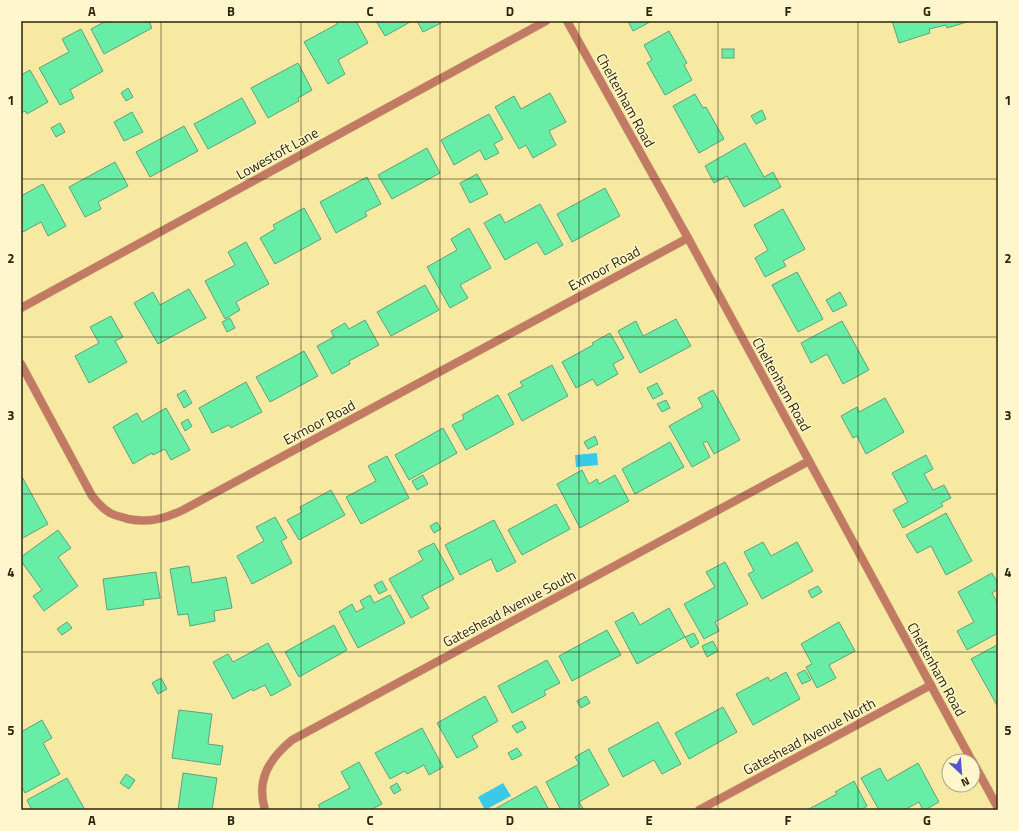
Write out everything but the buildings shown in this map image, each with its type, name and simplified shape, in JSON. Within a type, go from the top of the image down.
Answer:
[{"type":"street","name":"Lowestoft Lane","points":[[21,308],[546,21]]},
{"type":"street","name":"Cheltenham Road","points":[[567,21],[688,238],[968,753]]},
{"type":"street","name":"Exmoor Road","points":[[21,364],[92,496],[110,513],[138,521],[154,521],[168,517],[183,510],[688,238]]},
{"type":"street","name":"Gateshead Avenue South","points":[[265,810],[262,798],[267,770],[280,750],[292,740],[809,461]]},
{"type":"street","name":"Gateshead Avenue North","points":[[699,810],[931,684]]},
{"type":"street","name":"Cheltenham Road","points":[[981,777],[998,808]]},
{"type":"water","points":[[597,453],[598,465],[576,467],[575,455]]},
{"type":"water","points":[[503,783],[511,796],[485,810],[478,797]]}]
